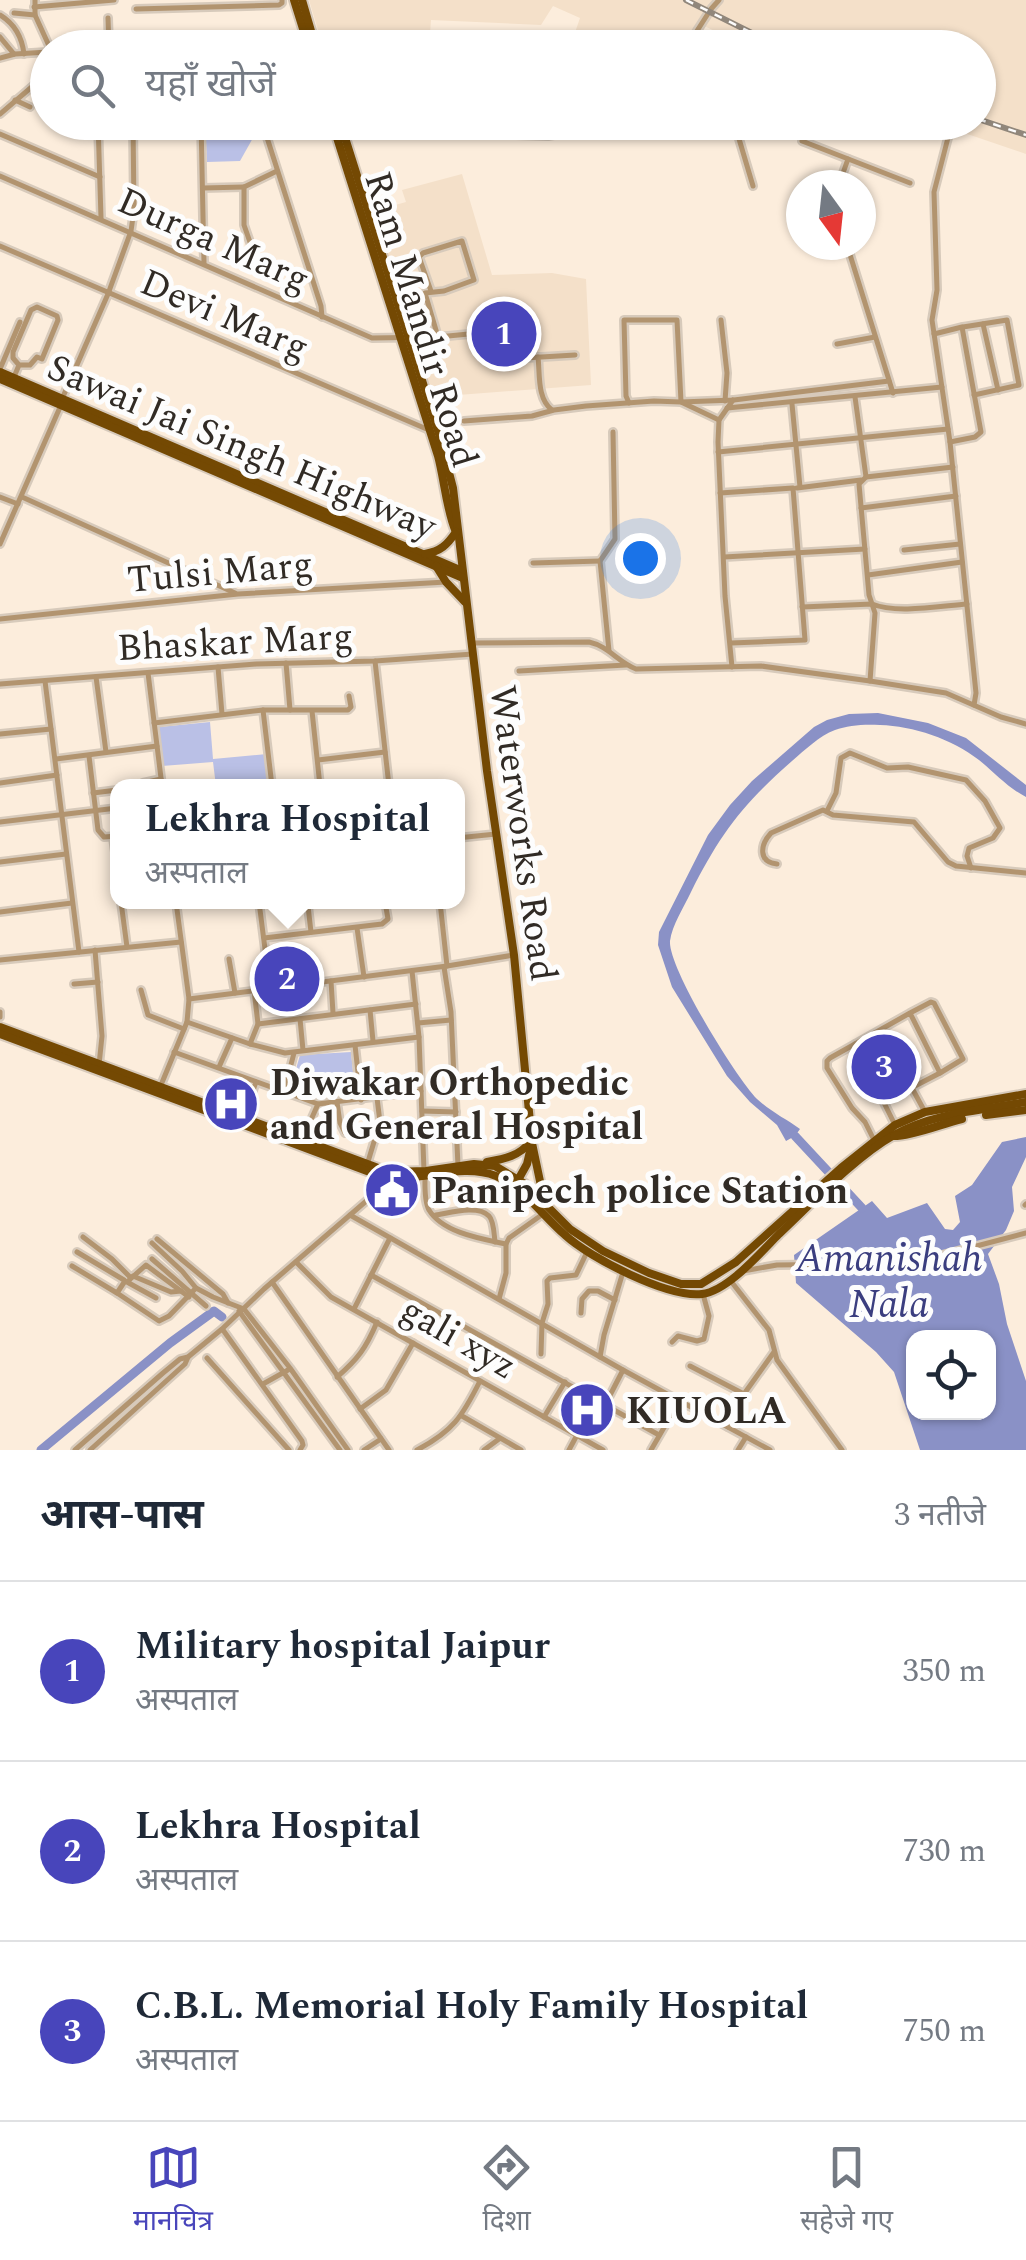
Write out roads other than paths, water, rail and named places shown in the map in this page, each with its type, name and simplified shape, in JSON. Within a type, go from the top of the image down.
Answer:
[{"type":"main road","points":[[294,0],[306,30]]},
{"type":"main road","points":[[302,0],[308,30]]},
{"type":"main road","name":"Waterworks Road","points":[[342,140],[433,433],[452,481],[514,956],[532,1141],[546,1210]]},
{"type":"main road","points":[[0,373],[436,566],[463,574]]},
{"type":"main road","name":"Sawai Jai Singh Highway","points":[[0,373],[61,402]]},
{"type":"main road","name":"Sawai Jai Singh Highway","points":[[157,443],[424,554],[463,574]]},
{"type":"main road","points":[[424,554],[438,551],[456,532]]},
{"type":"main road","points":[[436,566],[466,604]]},
{"type":"main road","points":[[0,1030],[383,1177],[478,1172],[519,1185]]},
{"type":"main road","points":[[0,1030],[396,1176]]},
{"type":"main road","points":[[477,1164],[494,1166],[602,1252],[682,1284],[701,1284],[736,1262],[896,1125],[925,1112],[1026,1094]]},
{"type":"main road","points":[[843,1170],[907,1128],[938,1118],[1026,1102]]},
{"type":"main road","points":[[892,1136],[907,1136],[967,1118],[1026,1110]]},
{"type":"main road","points":[[424,1174],[514,1155],[532,1141]]},
{"type":"main road","points":[[519,1185],[532,1141]]},
{"type":"main road","points":[[519,1185],[536,1160]]},
{"type":"main road","points":[[546,1210],[566,1236],[624,1272],[679,1292],[704,1294],[740,1272],[820,1191]]},
{"type":"street","points":[[40,30],[34,16],[35,4],[114,0]]},
{"type":"street","points":[[213,8],[217,0]]},
{"type":"street","points":[[136,9],[282,4],[282,0]]},
{"type":"street","points":[[697,30],[719,0]]},
{"type":"street","points":[[14,12],[34,16]]},
{"type":"street","points":[[0,15],[19,33],[24,54]]},
{"type":"street","points":[[108,18],[108,30]]},
{"type":"street","points":[[0,38],[14,54]]},
{"type":"street","points":[[0,58],[30,53]]},
{"type":"street","points":[[0,114],[30,89]]},
{"type":"street","points":[[16,100],[30,108]]},
{"type":"street","points":[[0,134],[100,177]]},
{"type":"street","points":[[99,140],[102,218]]},
{"type":"street","points":[[0,544],[108,294],[131,231],[133,140]]},
{"type":"street","points":[[202,140],[204,263]]},
{"type":"street","points":[[268,140],[322,317]]},
{"type":"street","points":[[739,140],[753,186]]},
{"type":"street","points":[[947,140],[934,192],[938,290],[932,320],[956,496],[976,693],[974,705]]},
{"type":"street","points":[[802,141],[910,183]]},
{"type":"street","points":[[843,170],[848,159]]},
{"type":"street","points":[[203,188],[244,186],[278,170]]},
{"type":"street","name":"Durga Marg","points":[[0,176],[372,338],[500,335],[507,359],[538,357]]},
{"type":"street","points":[[244,186],[244,224],[251,244]]},
{"type":"street","points":[[431,291],[419,257],[462,241],[474,280],[437,293],[425,293],[438,336]]},
{"type":"street","name":"Devi Marg","points":[[0,246],[433,433]]},
{"type":"street","points":[[851,260],[893,392]]},
{"type":"street","points":[[37,307],[57,316],[42,359],[37,357],[30,365],[19,365],[13,352],[31,310],[37,307]]},
{"type":"street","points":[[628,403],[624,320],[676,320],[680,402]]},
{"type":"street","points":[[721,320],[727,373],[726,404],[718,420],[718,452],[732,666]]},
{"type":"street","points":[[934,334],[1008,320],[1019,385],[974,394]]},
{"type":"street","points":[[0,373],[20,322]]},
{"type":"street","points":[[983,323],[998,390]]},
{"type":"street","points":[[950,442],[981,432],[962,327]]},
{"type":"street","points":[[837,344],[875,337]]},
{"type":"street","points":[[554,410],[542,398],[538,357],[575,355]]},
{"type":"street","points":[[14,378],[19,365]]},
{"type":"street","points":[[726,404],[889,381]]},
{"type":"street","points":[[464,421],[628,403],[792,404],[942,388]]},
{"type":"street","points":[[855,396],[865,478]]},
{"type":"street","points":[[698,409],[708,401]]},
{"type":"street","points":[[680,402],[718,420]]},
{"type":"street","points":[[730,643],[805,640],[792,404]]},
{"type":"street","points":[[718,452],[948,429]]},
{"type":"street","points":[[609,650],[600,561],[615,540],[613,432]]},
{"type":"street","points":[[720,493],[797,488],[952,467]]},
{"type":"street","points":[[865,478],[859,484],[875,613],[870,681]]},
{"type":"street","points":[[0,496],[18,504]]},
{"type":"street","points":[[862,508],[956,496]]},
{"type":"street","points":[[22,497],[238,594]]},
{"type":"street","points":[[904,550],[960,544]]},
{"type":"street","points":[[723,556],[866,549]]},
{"type":"street","points":[[533,563],[600,561]]},
{"type":"street","points":[[868,575],[962,562]]},
{"type":"street","name":"Tulsi Marg","points":[[0,619],[238,594],[446,582]]},
{"type":"street","points":[[802,607],[872,604],[912,608],[966,604]]},
{"type":"street","points":[[471,642],[589,642],[602,645],[636,669],[761,666],[870,681],[946,693],[1026,724]]},
{"type":"street","name":"Bhaskar Marg","points":[[0,684],[218,667],[473,654]]},
{"type":"street","points":[[375,660],[387,779]]},
{"type":"street","points":[[286,663],[290,712]]},
{"type":"street","points":[[519,671],[627,665]]},
{"type":"street","points":[[218,667],[222,714]]},
{"type":"street","points":[[148,673],[162,779]]},
{"type":"street","points":[[96,677],[106,752]]},
{"type":"street","points":[[45,681],[79,952]]},
{"type":"street","points":[[154,723],[264,710],[348,710],[349,696]]},
{"type":"street","points":[[264,710],[271,779]]},
{"type":"street","points":[[312,712],[319,779]]},
{"type":"street","points":[[0,734],[51,728]]},
{"type":"street","points":[[54,759],[157,746]]},
{"type":"street","points":[[318,760],[385,752]]},
{"type":"street","points":[[827,811],[836,793],[842,758],[850,753],[887,768],[908,767],[962,779],[975,788],[1000,828],[992,838],[969,848],[968,865]]},
{"type":"street","points":[[89,754],[100,834],[110,836]]},
{"type":"street","points":[[0,782],[56,775]]},
{"type":"street","points":[[93,793],[110,791]]},
{"type":"street","points":[[0,822],[110,809]]},
{"type":"street","points":[[777,864],[769,863],[762,850],[770,833],[812,813],[827,811],[833,815],[914,822],[948,862],[1026,873]]},
{"type":"street","points":[[465,837],[496,834]]},
{"type":"street","points":[[0,862],[66,854]]},
{"type":"street","points":[[0,912],[72,902]]},
{"type":"street","points":[[122,909],[127,947]]},
{"type":"street","points":[[159,1090],[185,1025],[189,999],[177,909]]},
{"type":"street","points":[[260,909],[270,988]]},
{"type":"street","points":[[308,909],[311,932]]},
{"type":"street","points":[[264,938],[387,922],[386,909]]},
{"type":"street","points":[[441,909],[458,1166]]},
{"type":"street","points":[[357,928],[364,977]]},
{"type":"street","points":[[0,960],[181,942]]},
{"type":"street","points":[[95,950],[102,1036],[99,1065]]},
{"type":"street","points":[[189,999],[514,956]]},
{"type":"street","points":[[229,959],[236,993]]},
{"type":"street","points":[[412,971],[426,1202],[430,1212],[460,1232],[506,1244]]},
{"type":"street","points":[[330,981],[333,1014]]},
{"type":"street","points":[[74,984],[98,982]]},
{"type":"street","points":[[141,990],[148,1015],[285,1054],[419,1037]]},
{"type":"street","points":[[250,1044],[258,1024],[254,990]]},
{"type":"street","points":[[874,1140],[827,1068],[827,1061],[931,1002],[962,1056],[961,1062],[913,1088]]},
{"type":"street","points":[[258,1024],[416,1004]]},
{"type":"street","points":[[370,1010],[373,1042]]},
{"type":"street","points":[[910,1014],[940,1073]]},
{"type":"street","points":[[300,1019],[304,1052]]},
{"type":"street","points":[[418,1024],[451,1020]]},
{"type":"street","points":[[881,1030],[925,1112]]},
{"type":"street","points":[[218,1068],[232,1038]]},
{"type":"street","points":[[356,1044],[362,1100]]},
{"type":"street","points":[[856,1044],[896,1125]]},
{"type":"street","points":[[174,1052],[318,1104],[421,1092]]},
{"type":"street","points":[[284,1092],[294,1054]]},
{"type":"street","points":[[243,1118],[256,1082]]},
{"type":"street","points":[[367,1165],[378,1131],[378,1098]]},
{"type":"street","points":[[337,1102],[345,1133]]},
{"type":"street","points":[[302,1140],[318,1104]]},
{"type":"street","points":[[422,1111],[456,1112]]},
{"type":"street","points":[[378,1131],[422,1124]]},
{"type":"street","points":[[74,1450],[163,1373],[188,1357],[396,1176]]},
{"type":"street","points":[[499,1299],[506,1273],[506,1244],[511,1235],[546,1210]]},
{"type":"street","points":[[435,1216],[485,1212],[490,1217],[495,1242]]},
{"type":"street","points":[[350,1215],[770,1450]]},
{"type":"street","points":[[740,1272],[777,1265],[924,1260],[1026,1234]]},
{"type":"street","points":[[83,1237],[129,1279],[174,1293],[193,1293],[240,1310],[348,1450]]},
{"type":"street","points":[[354,1310],[390,1238]]},
{"type":"street","points":[[193,1293],[182,1270],[154,1241],[223,1294],[228,1303]]},
{"type":"street","points":[[77,1252],[156,1298]]},
{"type":"street","points":[[541,1354],[548,1279],[576,1275],[588,1252]]},
{"type":"street","points":[[152,1259],[206,1306]]},
{"type":"street","name":"gali xyz","points":[[296,1262],[331,1297],[604,1450]]},
{"type":"street","points":[[118,1294],[129,1279],[148,1265],[181,1291]]},
{"type":"street","points":[[72,1266],[162,1321],[193,1293]]},
{"type":"street","points":[[600,1358],[624,1272]]},
{"type":"street","points":[[372,1275],[659,1435]]},
{"type":"street","points":[[730,1280],[769,1330],[777,1360],[842,1450]]},
{"type":"street","points":[[272,1282],[389,1450]]},
{"type":"street","points":[[581,1312],[582,1300],[589,1290],[598,1290],[615,1300]]},
{"type":"street","points":[[672,1342],[678,1336],[704,1339],[709,1316],[704,1294]]},
{"type":"street","points":[[338,1378],[368,1345],[377,1322]]},
{"type":"street","points":[[222,1328],[302,1440],[300,1450]]},
{"type":"street","points":[[360,1409],[386,1390],[412,1343]]},
{"type":"street","points":[[198,1348],[289,1450]]},
{"type":"street","points":[[690,1366],[744,1394],[774,1351]]},
{"type":"street","points":[[90,1450],[185,1364],[188,1357]]},
{"type":"street","points":[[263,1384],[288,1370]]},
{"type":"street","points":[[288,1370],[340,1450]]},
{"type":"street","points":[[606,1404],[624,1370]]},
{"type":"street","points":[[422,1449],[462,1416],[480,1381]]},
{"type":"street","points":[[544,1417],[565,1382]]},
{"type":"street","points":[[652,1450],[680,1400]]},
{"type":"street","points":[[728,1426],[737,1412]]},
{"type":"street","points":[[462,1416],[520,1450]]},
{"type":"street","points":[[569,1450],[577,1435]]},
{"type":"street","points":[[738,1450],[746,1437]]},
{"type":"street","points":[[364,1450],[381,1438]]},
{"type":"street","points":[[484,1450],[499,1438]]},
{"type":"water","points":[[878,713],[928,723],[966,738],[1026,785],[1026,797],[979,760],[945,740],[893,726],[851,726],[829,733],[802,752],[760,791],[723,836],[676,922],[670,941],[672,955],[705,1023],[747,1088],[762,1104],[800,1129],[786,1141],[777,1125],[727,1076],[672,987],[658,945],[659,932],[708,835],[752,781],[814,727],[849,714]]},
{"type":"water","name":"Amanishah Nala","points":[[1026,1137],[1026,1157],[1012,1187],[1014,1211],[988,1254],[1026,1381],[1026,1450],[920,1450],[910,1420],[996,1420],[996,1330],[906,1330],[906,1408],[894,1372],[796,1283],[794,1255],[872,1201],[887,1218],[927,1203],[945,1229],[953,1230],[960,1222],[955,1196],[972,1185],[1002,1142]]},
{"type":"waterway","points":[[795,1136],[862,1208]]},
{"type":"waterway","points":[[41,1450],[170,1343],[214,1311],[222,1317]]},
{"type":"railway","points":[[686,0],[746,30]]},
{"type":"railway","points":[[996,125],[1026,135]]},
{"type":"place","name":"Military hospital Jaipur","points":[[504,334]]},
{"type":"place","name":"Lekhra Hospital","points":[[287,979]]},
{"type":"place","name":"C.B.L. Memorial Holy Family Hospital","points":[[884,1067]]},
{"type":"place","name":"Diwakar Orthopedic and General Hospital","points":[[231,1104]]},
{"type":"place","name":"Panipech police Station","points":[[392,1190]]},
{"type":"place","name":"KIUOLA","points":[[587,1410]]}]
